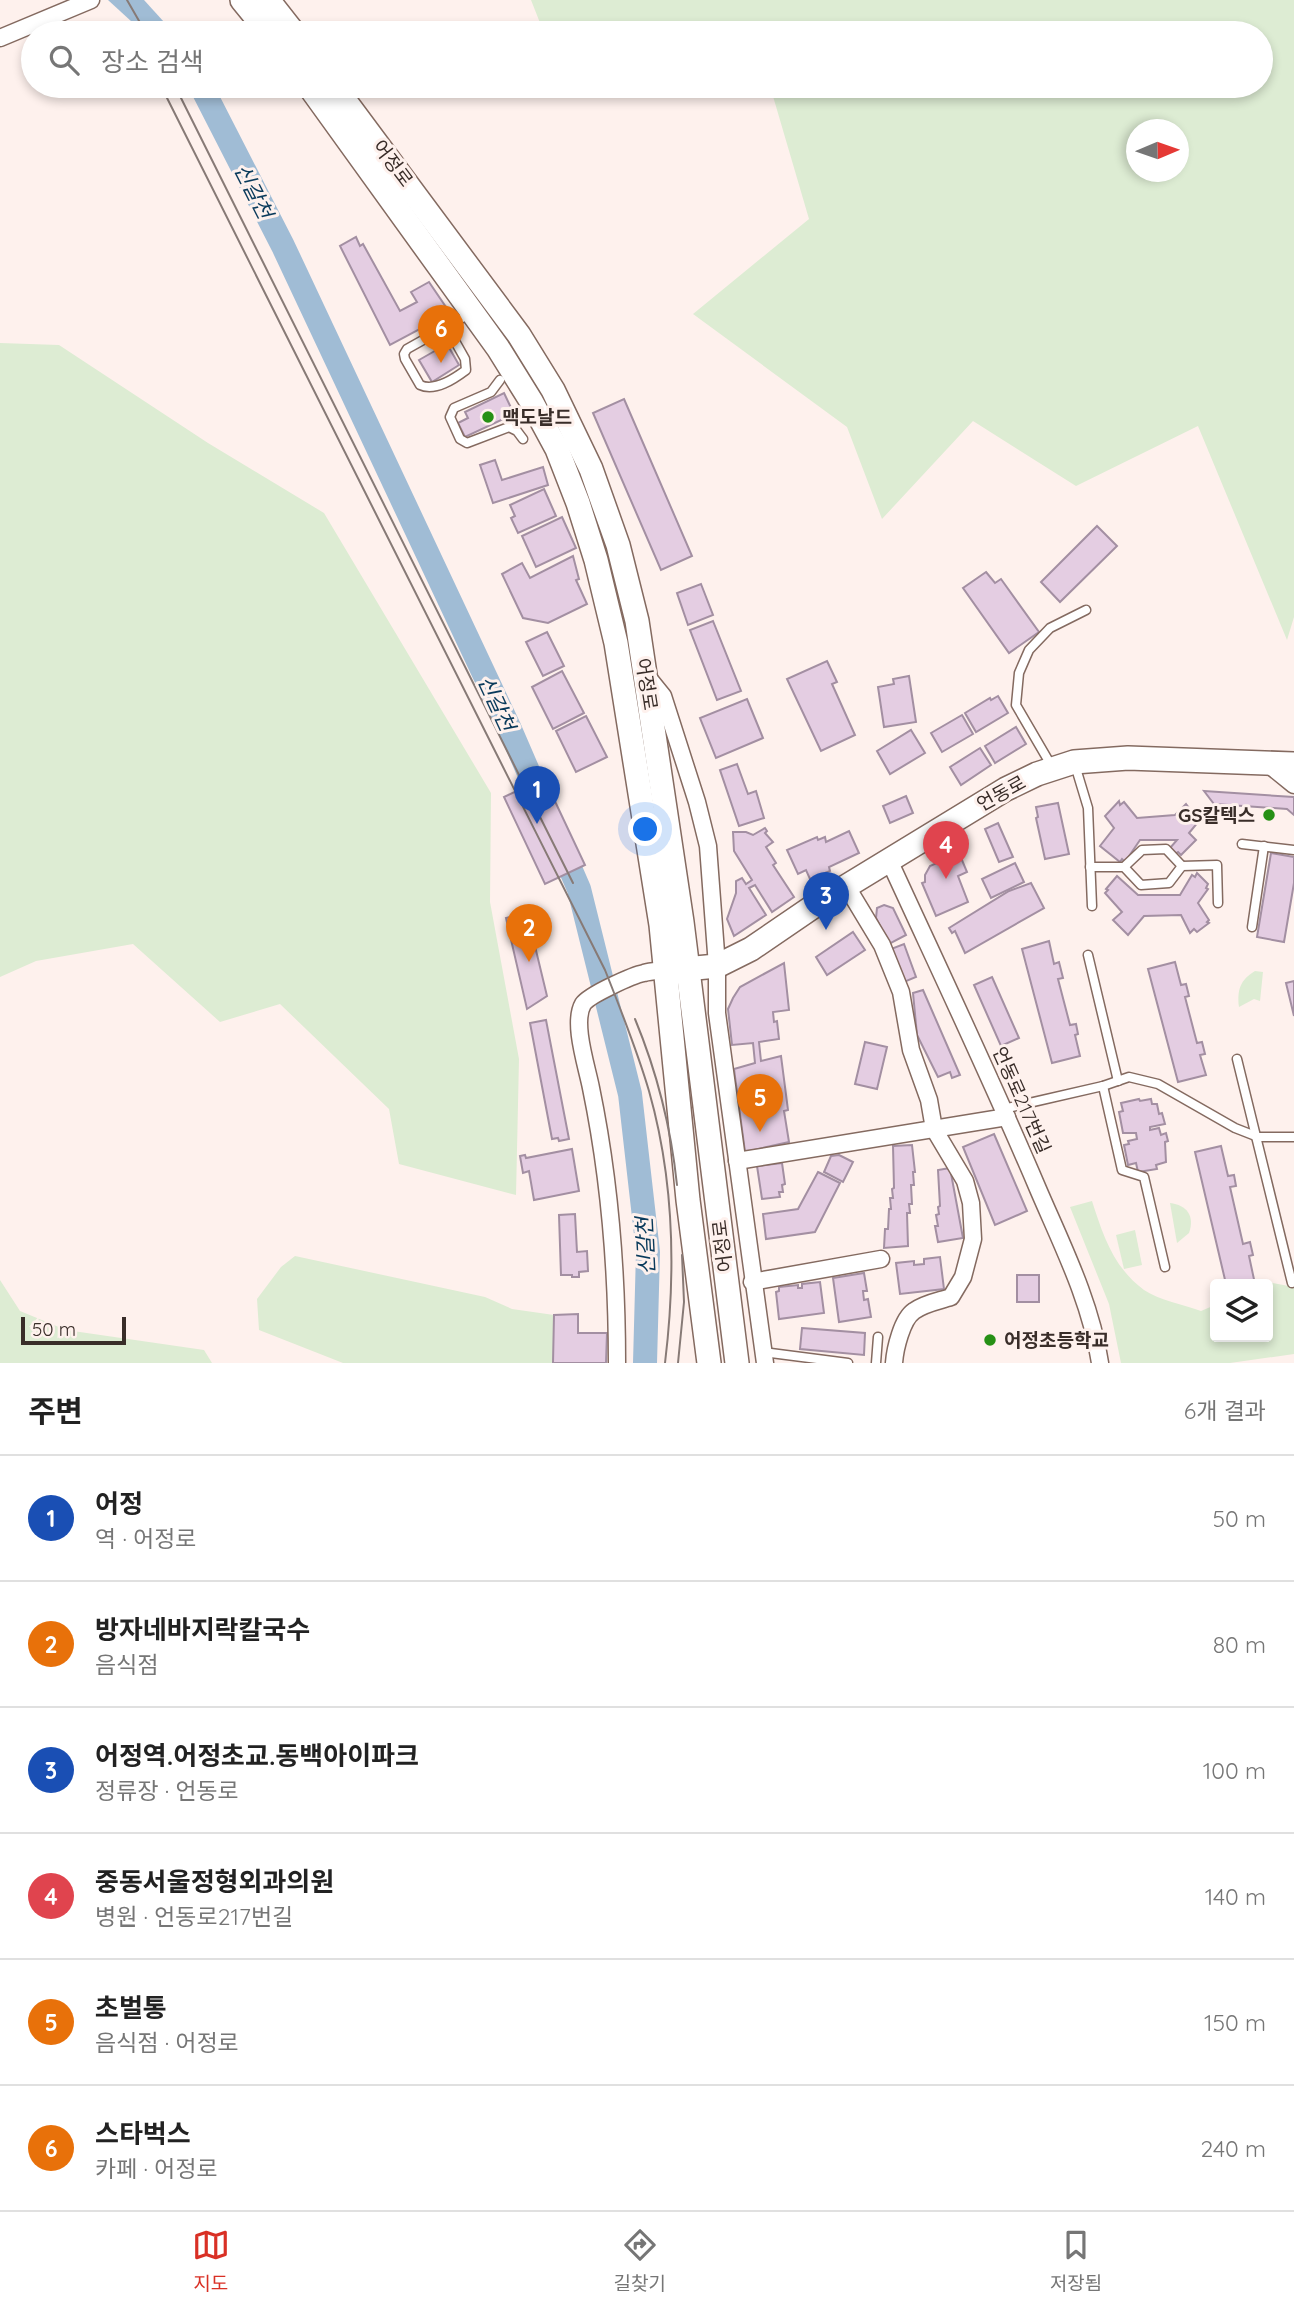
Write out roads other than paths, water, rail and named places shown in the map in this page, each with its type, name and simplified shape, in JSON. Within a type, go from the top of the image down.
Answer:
[{"type":"main road","points":[[242,0],[259,21]]},
{"type":"main road","points":[[268,0],[285,21]]},
{"type":"main road","name":"어정로","points":[[318,98],[473,312],[531,401],[557,449],[596,560],[616,643],[661,925],[688,1199],[708,1362]]},
{"type":"main road","name":"어정로","points":[[343,98],[519,335],[553,390],[591,469],[618,545],[637,621],[689,969],[737,1363]]},
{"type":"main road","points":[[498,348],[519,335]]},
{"type":"main road","name":"언동로","points":[[665,970],[717,966],[751,948],[1006,789],[1063,765],[1128,758],[1294,764]]},
{"type":"street","points":[[40,21],[83,3]]},
{"type":"street","points":[[0,38],[21,29]]},
{"type":"street","points":[[645,674],[663,696],[708,846],[717,966],[717,1013],[764,1358]]},
{"type":"street","points":[[1268,764],[1294,785]]},
{"type":"street","name":"언동로217번길","points":[[889,860],[1005,1113],[1079,1285],[1100,1363]]},
{"type":"street","points":[[847,887],[882,945],[901,992],[911,1050],[929,1100],[934,1129],[964,1181],[971,1203],[973,1239],[963,1277],[951,1297],[912,1312],[896,1345],[894,1363]]},
{"type":"street","points":[[617,1363],[617,1272],[598,1119],[578,1025],[583,1005],[592,997],[639,974],[665,970]]},
{"type":"street","points":[[737,1161],[934,1129],[1005,1113]]},
{"type":"street","points":[[752,1282],[881,1259]]},
{"type":"lane","points":[[447,327],[465,359],[466,370],[433,388],[424,388],[405,359],[407,349],[473,312]]},
{"type":"lane","points":[[500,380],[491,392],[454,408],[450,417],[460,439],[467,443],[509,427],[517,431],[523,439]]},
{"type":"lane","points":[[1086,610],[1051,628],[1029,650],[1018,673],[1016,705],[1063,765],[1088,808],[1092,906]]},
{"type":"lane","points":[[1242,844],[1294,850]]},
{"type":"lane","points":[[1252,927],[1264,846]]},
{"type":"lane","points":[[1090,867],[1124,867],[1142,850],[1166,849],[1182,866],[1217,865],[1218,903]]},
{"type":"lane","points":[[1124,867],[1141,885],[1169,883],[1182,866]]},
{"type":"lane","points":[[1088,955],[1118,1081]]},
{"type":"lane","points":[[1237,1059],[1292,1283]]},
{"type":"lane","points":[[1005,1113],[1129,1077],[1158,1084],[1235,1128],[1258,1137],[1294,1137]]},
{"type":"lane","points":[[1103,1086],[1122,1170],[1144,1177],[1165,1267]]},
{"type":"lane","points":[[876,1363],[878,1338]]},
{"type":"lane","points":[[764,1358],[848,1363]]},
{"type":"water","points":[[108,0],[144,0],[163,21],[131,21]]},
{"type":"waterway","name":"신갈천","points":[[207,98],[283,246],[509,727],[579,889],[630,1094],[648,1252],[645,1363]]},
{"type":"tram line","points":[[127,0],[139,21]]},
{"type":"tram line","points":[[167,98],[605,970],[617,1000],[649,1091],[664,1158],[671,1261],[665,1363]]},
{"type":"tram line","points":[[181,98],[573,883]]},
{"type":"tram line","points":[[635,1019],[662,1100],[677,1185]]},
{"type":"tram line","points":[[678,1363],[684,1302],[682,1255]]},
{"type":"place","name":"스타벅스","points":[[441,363]]},
{"type":"place","name":"맥도날드","points":[[488,417]]},
{"type":"place","name":"GS칼텍스","points":[[1269,815]]},
{"type":"place","name":"어정","points":[[537,824]]},
{"type":"place","name":"중동서울정형외과의원","points":[[946,879]]},
{"type":"place","name":"어정역.어정초교.동백아이파크","points":[[826,930]]},
{"type":"place","name":"방자네바지락칼국수","points":[[529,962]]},
{"type":"place","name":"초벌통","points":[[760,1132]]},
{"type":"place","name":"어정초등학교","points":[[990,1340]]}]
